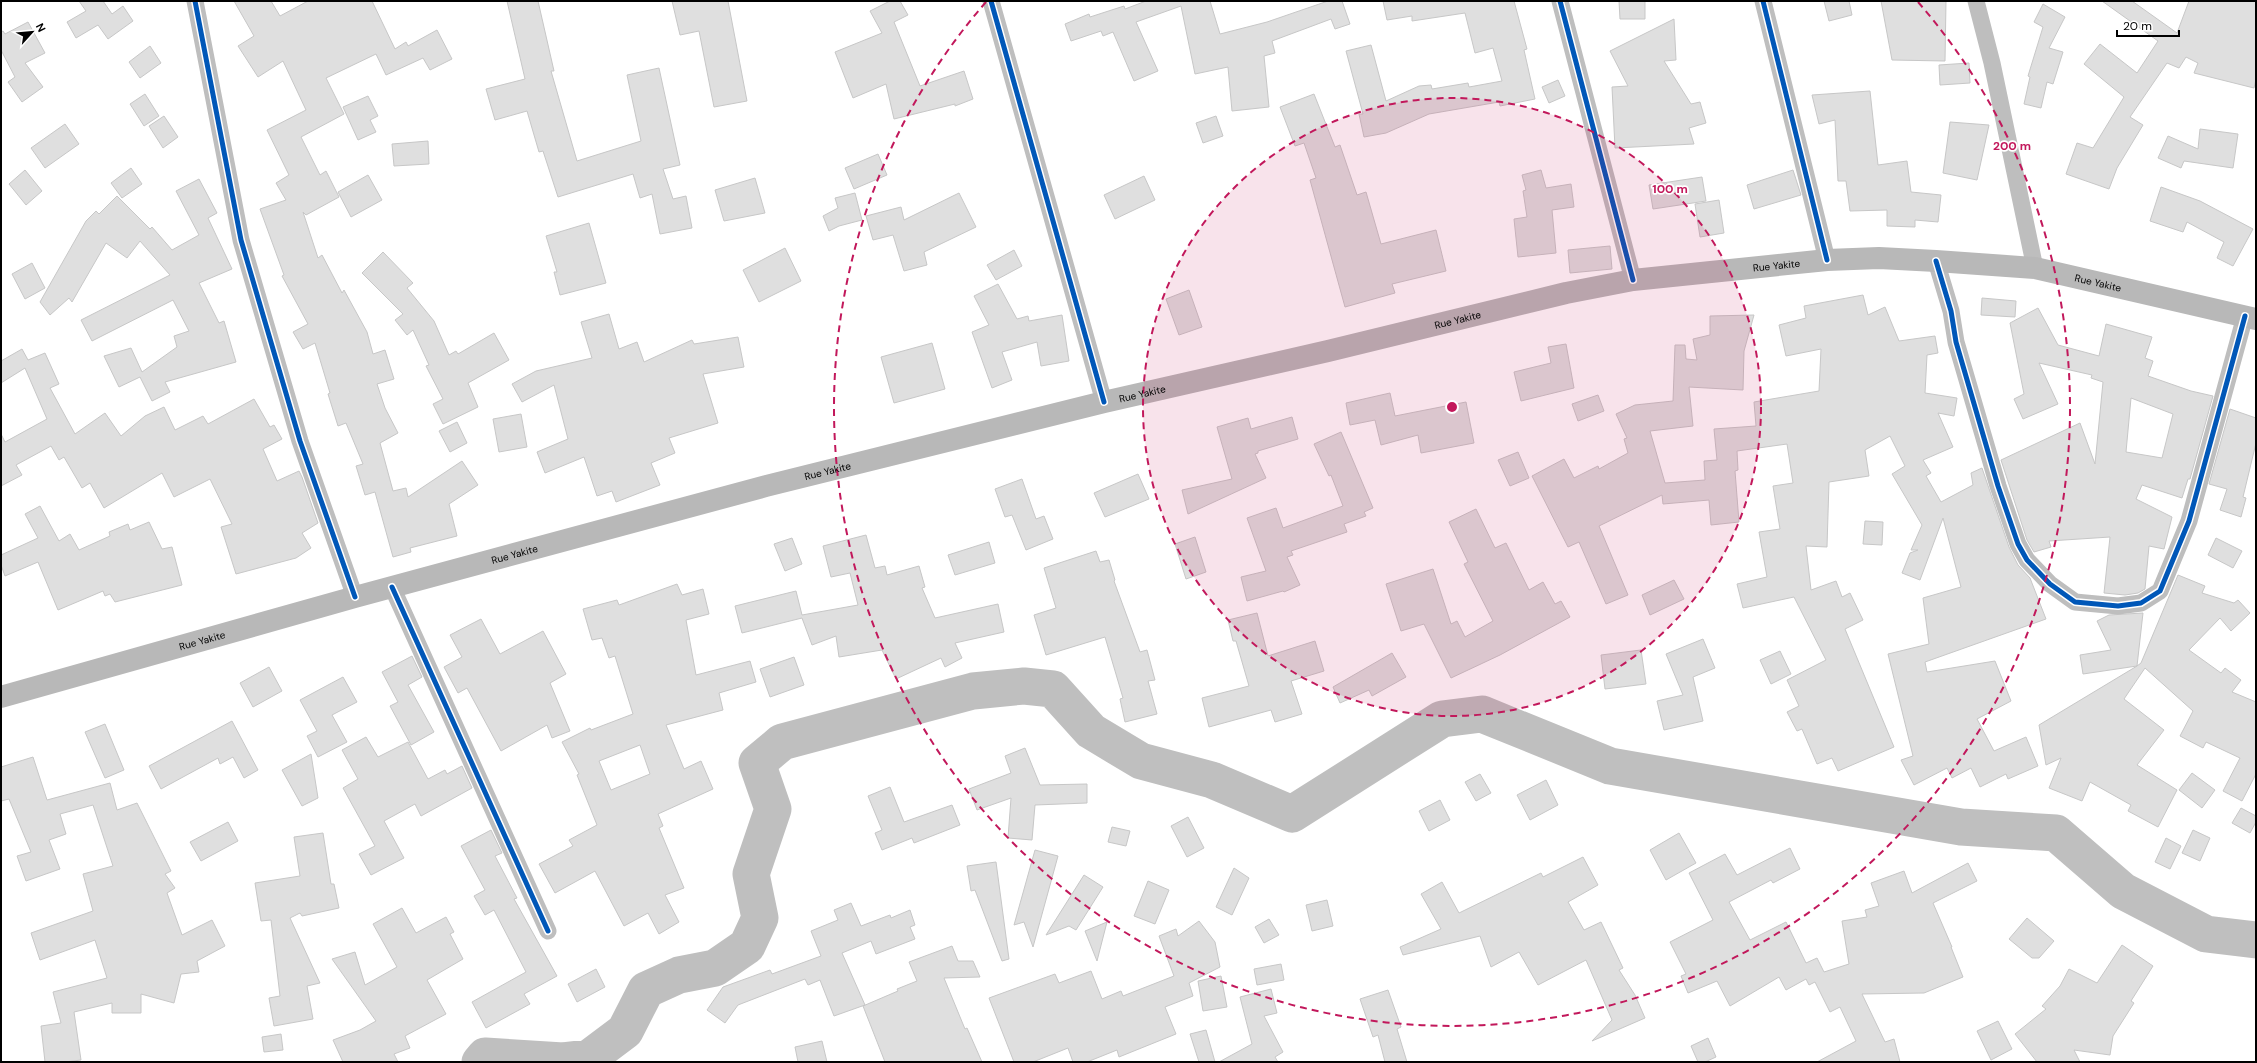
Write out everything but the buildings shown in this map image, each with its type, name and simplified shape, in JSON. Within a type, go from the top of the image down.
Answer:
[{"type":"main road","name":"Rue Yakite","points":[[1,698],[355,597],[766,486],[1104,402],[1328,351],[1566,293],[1634,280],[1827,260],[1879,258],[1936,261],[2035,268],[2250,318]]},
{"type":"street","points":[[195,1],[241,240],[300,441],[355,597]]},
{"type":"street","points":[[991,1],[1104,402]]},
{"type":"street","points":[[1560,1],[1634,280]]},
{"type":"street","points":[[1763,1],[1827,260]]},
{"type":"street","points":[[1976,1],[1992,62],[2035,268]]},
{"type":"street","points":[[1936,261],[1951,311],[1956,342],[1998,486],[2018,544],[2027,560],[2050,584],[2075,602],[2118,606],[2142,603],[2160,591],[2189,521],[2250,318]]},
{"type":"street","points":[[392,587],[548,931]]},
{"type":"waterway","points":[[480,1062],[485,1056],[563,1061],[589,1058],[625,1031],[646,990],[679,975],[715,968],[747,946],[760,918],[751,874],[773,809],[757,763],[782,742],[973,691],[1024,686],[1053,689],[1091,731],[1141,761],[1212,780],[1292,814],[1442,719],[1482,714],[1610,766],[1961,827],[2056,833],[2123,891],[2206,934],[2256,940]]},
{"type":"cycle path","points":[[195,1],[241,240],[300,441],[355,597]]},
{"type":"cycle path","points":[[991,1],[1104,402]]},
{"type":"cycle path","points":[[1560,1],[1633,280]]},
{"type":"cycle path","points":[[1763,1],[1827,260]]},
{"type":"cycle path","points":[[1936,261],[1951,311],[1956,342],[1998,486],[2018,544],[2027,560],[2050,584],[2075,602],[2118,606],[2141,603],[2160,591],[2189,521],[2245,316]]},
{"type":"cycle path","points":[[392,587],[548,931]]}]
